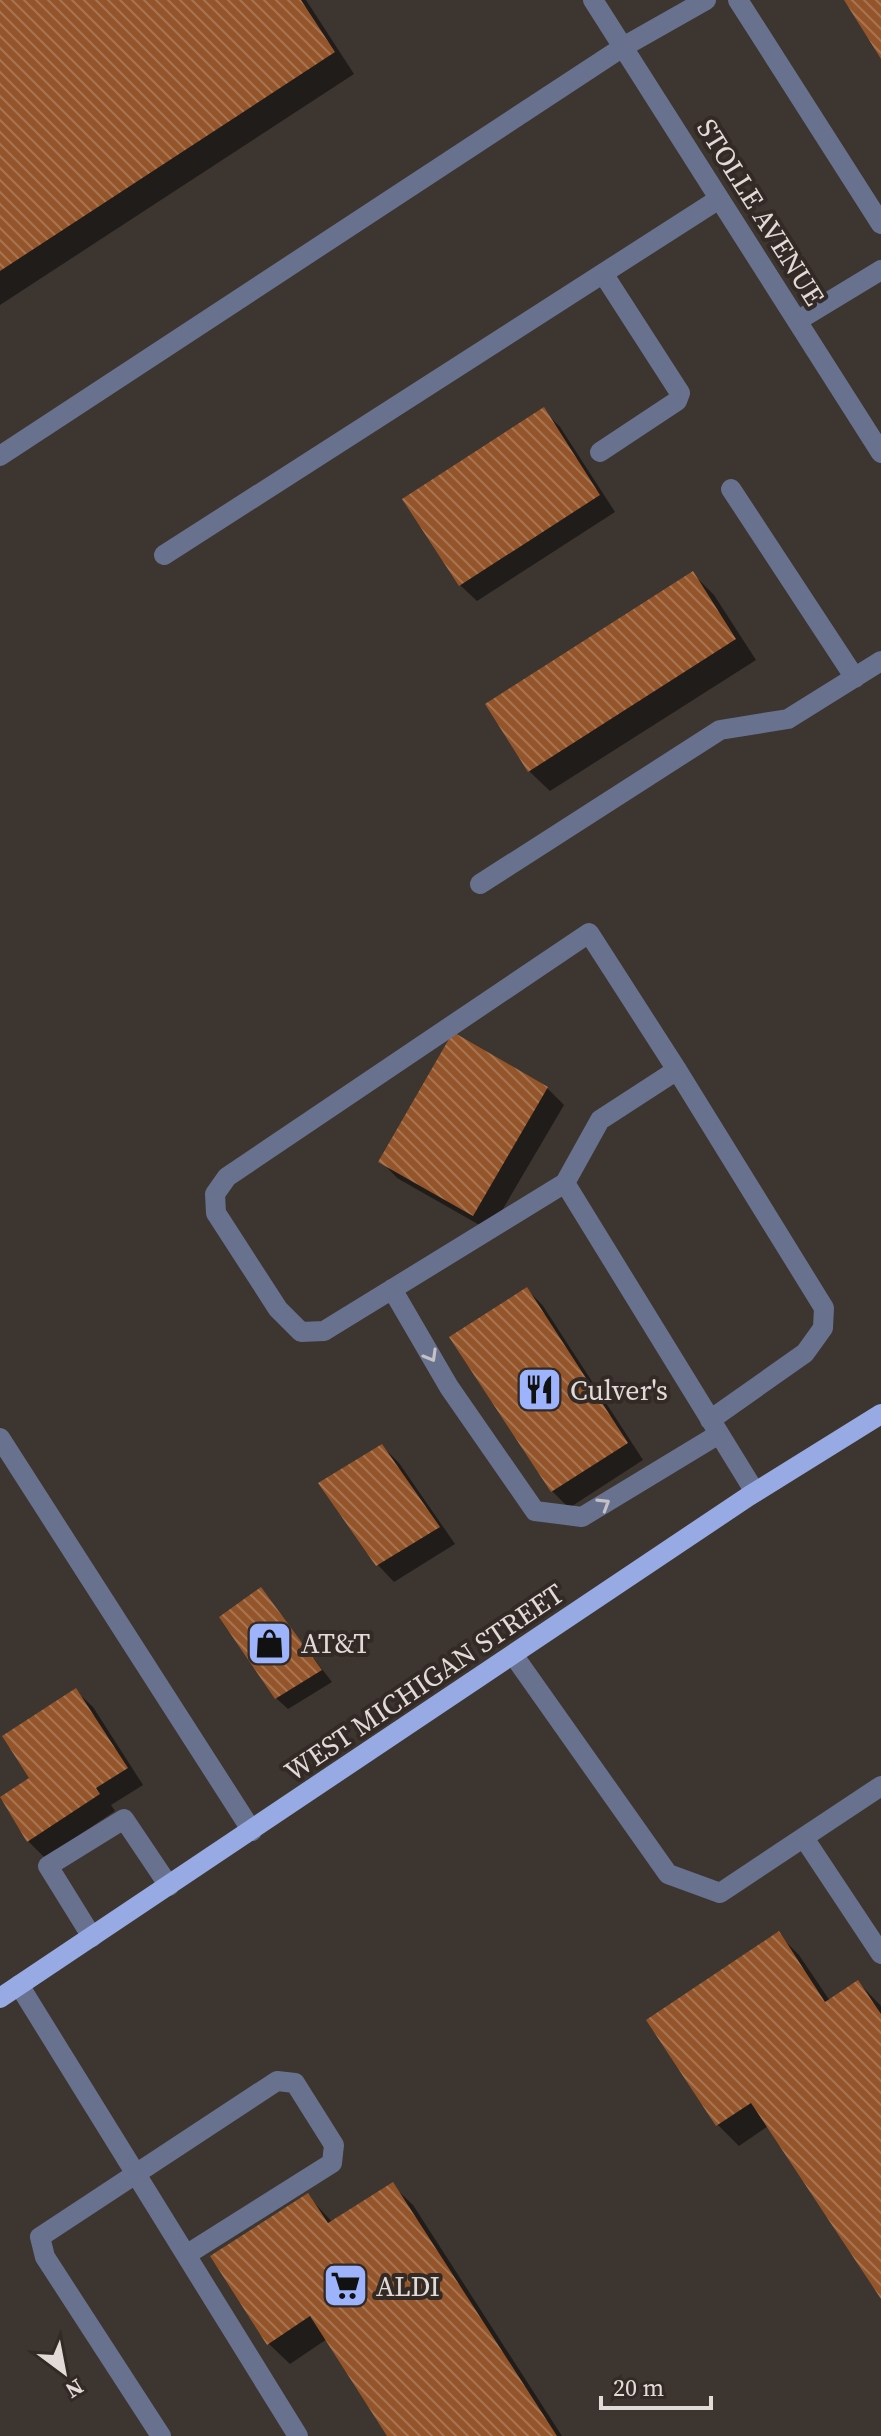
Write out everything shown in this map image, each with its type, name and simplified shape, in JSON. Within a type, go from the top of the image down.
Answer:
[{"type":"main road","name":"WEST MICHIGAN STREET","points":[[0,1998],[755,1492],[881,1414]]},
{"type":"street","name":"STOLLE AVENUE","points":[[593,0],[881,453]]},
{"type":"street","points":[[0,456],[623,47],[706,0]]},
{"type":"street","points":[[738,0],[881,224]]},
{"type":"street","points":[[164,555],[719,199]]},
{"type":"street","points":[[797,321],[881,270]]},
{"type":"street","points":[[600,452],[677,401],[680,393],[604,275]]},
{"type":"street","points":[[731,489],[855,678]]},
{"type":"street","points":[[480,884],[720,730],[788,719],[881,661]]},
{"type":"street","points":[[392,1289],[449,1387],[535,1511],[582,1517],[714,1427],[805,1353],[823,1328],[824,1308],[677,1070],[589,933],[227,1177],[215,1194],[216,1213],[278,1309],[301,1332],[324,1331],[392,1289],[565,1183],[600,1120],[677,1070]]},
{"type":"street","points":[[565,1183],[755,1492]]},
{"type":"street","points":[[0,1438],[252,1831]]},
{"type":"street","points":[[514,1656],[668,1874],[720,1893],[881,1786]]},
{"type":"street","points":[[92,1937],[48,1866],[124,1819],[169,1886]]},
{"type":"street","points":[[804,1838],[881,1954]]},
{"type":"street","points":[[19,1985],[298,2436]]},
{"type":"street","points":[[161,2436],[45,2257],[40,2237],[277,2081],[295,2083],[334,2145],[332,2163],[186,2255]]},
{"type":"building","points":[[0,0],[301,0],[335,52],[0,271]]},
{"type":"building","points":[[844,0],[881,0],[881,59]]},
{"type":"building","points":[[544,407],[600,495],[459,586],[402,499]]},
{"type":"building","points":[[693,571],[736,639],[528,772],[485,704]]},
{"type":"building","points":[[453,1032],[548,1087],[473,1216],[378,1162]]},
{"type":"building","name":"Culver's","points":[[527,1287],[628,1443],[551,1492],[449,1337]]},
{"type":"building","points":[[382,1444],[440,1527],[376,1566],[318,1483]]},
{"type":"building","name":"AT&T","points":[[261,1587],[322,1670],[275,1699],[219,1617]]},
{"type":"building","points":[[76,1688],[128,1768],[96,1788],[100,1794],[27,1842],[0,1797],[29,1778],[2,1736]]},
{"type":"building","points":[[779,1931],[825,2002],[858,1980],[881,2014],[881,2299],[751,2103],[716,2126],[646,2020]]},
{"type":"building","name":"ALDI","points":[[393,2182],[557,2436],[387,2436],[310,2316],[267,2345],[210,2256],[308,2193],[328,2223]]},
{"type":"place","name":"Culver's","points":[[539,1390]]},
{"type":"place","name":"AT&T","points":[[270,1643]]},
{"type":"place","name":"ALDI","points":[[345,2286]]}]
